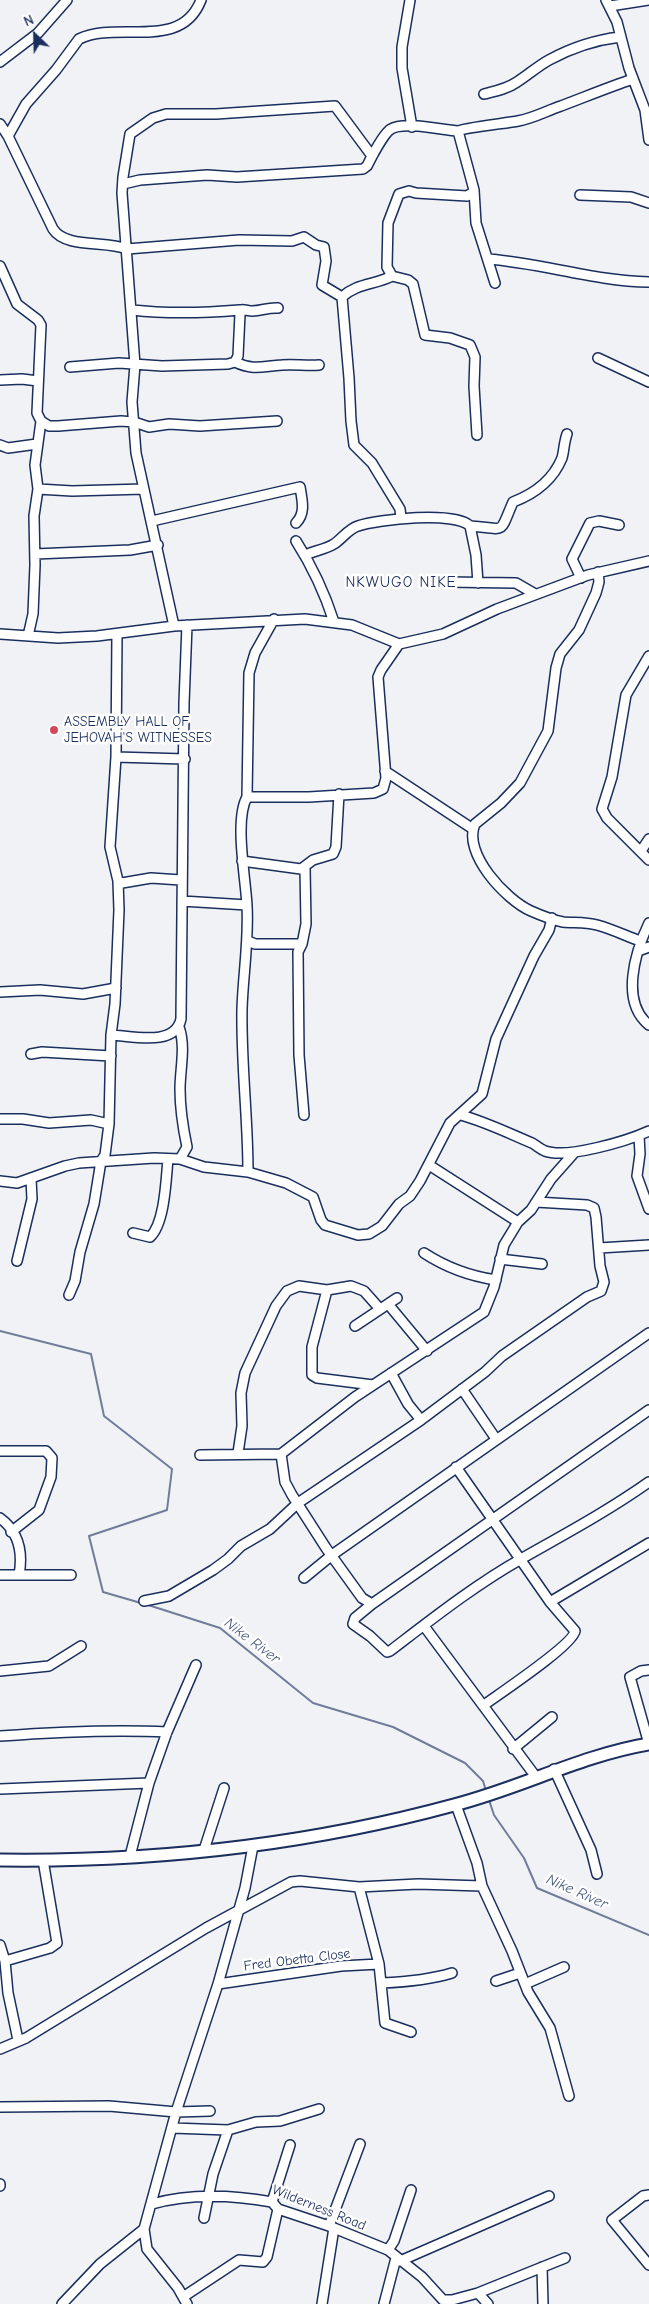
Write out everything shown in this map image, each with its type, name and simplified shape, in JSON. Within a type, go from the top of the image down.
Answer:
[{"type":"main road","points":[[0,1860],[130,1856],[253,1846],[324,1835],[461,1803],[554,1769],[619,1749],[649,1744]]},
{"type":"street","points":[[0,62],[38,33],[68,0]]},
{"type":"street","points":[[8,136],[26,104],[56,70],[79,39],[121,31],[152,32],[167,30],[185,20],[199,7],[202,0]]},
{"type":"street","points":[[410,0],[402,47],[402,68],[412,127]]},
{"type":"street","points":[[649,0],[608,3],[617,22],[633,79],[647,110],[649,140]]},
{"type":"street","points":[[484,94],[506,88],[538,67],[586,44],[620,37]]},
{"type":"street","points":[[122,184],[140,180],[207,175],[237,177],[358,169],[367,166],[389,130],[400,126],[458,131],[462,128],[484,128],[532,118],[610,86],[633,79]]},
{"type":"street","points":[[174,626],[158,545],[136,453],[132,394],[135,365],[122,184],[130,134],[153,118],[166,114],[216,114],[335,106],[372,156]]},
{"type":"street","points":[[0,124],[8,136],[53,229],[59,237],[95,244],[116,245],[127,249],[239,240],[292,241],[304,237],[324,248],[326,261],[322,285],[342,297]]},
{"type":"street","points":[[458,131],[474,192],[476,223],[495,283]]},
{"type":"street","points":[[392,276],[387,267],[388,222],[399,194],[410,191],[467,196],[474,192]]},
{"type":"street","points":[[580,196],[631,198],[649,203]]},
{"type":"street","points":[[488,259],[544,266],[575,274],[649,282]]},
{"type":"street","points":[[0,266],[18,304],[38,320],[41,325],[37,413],[41,422],[36,465],[38,489],[34,516],[33,614],[28,636]]},
{"type":"street","points":[[342,297],[357,286],[382,281],[392,276],[408,280],[413,284],[425,335],[450,338],[470,345],[475,357],[474,386],[477,435]]},
{"type":"street","points":[[342,297],[354,445],[372,463],[400,509],[401,518]]},
{"type":"street","points":[[132,310],[156,313],[196,313],[243,309],[251,311],[268,307],[278,308]]},
{"type":"street","points":[[235,362],[238,356],[240,314]]},
{"type":"street","points":[[598,358],[647,384]]},
{"type":"street","points":[[70,367],[111,363],[205,365],[235,362],[246,367],[262,368],[282,365],[319,365]]},
{"type":"street","points":[[0,380],[22,379],[38,381]]},
{"type":"street","points":[[41,422],[49,426],[134,422],[149,427],[169,424],[200,426],[277,421]]},
{"type":"street","points":[[305,555],[333,545],[356,526],[401,518],[440,518],[464,522],[470,526],[491,530],[500,528],[506,523],[513,502],[544,486],[562,457],[567,434]]},
{"type":"street","points":[[0,445],[8,448],[37,444]]},
{"type":"street","points":[[152,521],[300,487],[303,507],[300,519],[296,523]]},
{"type":"street","points":[[38,489],[72,491],[144,489]]},
{"type":"street","points":[[581,578],[572,559],[590,523],[599,522],[619,525]]},
{"type":"street","points":[[470,526],[476,555],[478,583]]},
{"type":"street","points":[[296,541],[305,555],[334,622]]},
{"type":"street","points":[[35,554],[130,550],[158,545]]},
{"type":"street","points":[[0,634],[58,638],[117,634],[174,626],[274,619],[334,622],[352,625],[399,644],[443,634],[535,594],[598,572],[649,561]]},
{"type":"street","points":[[598,572],[599,582],[596,593],[579,630],[560,654],[556,668],[548,731],[520,783],[501,803],[478,819],[473,828],[476,853],[486,870],[520,904],[561,922],[595,925],[640,941]]},
{"type":"street","points":[[447,582],[516,583],[535,594]]},
{"type":"street","points":[[248,1172],[248,1129],[243,1081],[242,1008],[248,941],[247,905],[242,861],[242,813],[247,797],[249,673],[255,653],[274,619]]},
{"type":"street","points":[[180,1159],[187,1147],[181,1118],[182,1047],[179,1027],[182,996],[181,880],[187,625]]},
{"type":"street","points":[[69,1294],[75,1281],[80,1252],[94,1204],[101,1161],[105,1155],[109,1124],[111,1035],[114,1024],[116,988],[118,881],[110,847],[116,757],[117,634]]},
{"type":"street","points":[[247,797],[309,797],[374,792],[385,786],[378,678],[381,670],[399,644]]},
{"type":"street","points":[[649,656],[626,695],[614,768],[602,809],[607,818],[649,860]]},
{"type":"street","points":[[116,757],[184,759]]},
{"type":"street","points":[[385,772],[418,791],[473,828]]},
{"type":"street","points":[[304,1115],[299,1055],[298,952],[302,944],[306,924],[305,868],[313,860],[330,856],[335,852],[339,794]]},
{"type":"street","points":[[641,851],[649,838]]},
{"type":"street","points":[[242,861],[305,868]]},
{"type":"street","points":[[118,881],[122,883],[151,878],[181,880]]},
{"type":"street","points":[[182,901],[247,905]]},
{"type":"street","points":[[0,1181],[13,1183],[31,1179],[72,1164],[154,1158],[180,1159],[210,1168],[248,1172],[299,1188],[313,1197],[321,1220],[325,1225],[358,1235],[369,1234],[382,1226],[399,1204],[413,1192],[450,1123],[482,1094],[496,1039],[530,963],[549,930],[552,918]]},
{"type":"street","points":[[649,923],[640,941],[632,1001],[639,1016],[649,1025]]},
{"type":"street","points":[[248,941],[254,944],[302,944]]},
{"type":"street","points":[[638,951],[649,947]]},
{"type":"street","points":[[0,992],[40,990],[83,994],[116,988]]},
{"type":"street","points":[[111,1035],[162,1037],[172,1034],[179,1027]]},
{"type":"street","points":[[31,1054],[42,1052],[111,1056]]},
{"type":"street","points":[[461,1115],[489,1124],[545,1151],[574,1153],[639,1136],[649,1131]]},
{"type":"street","points":[[0,1119],[23,1119],[49,1123],[91,1120],[109,1124]]},
{"type":"street","points":[[639,1136],[640,1154],[637,1176],[649,1209]]},
{"type":"street","points":[[200,1455],[238,1453],[281,1454],[373,1385],[484,1312],[496,1280],[506,1241],[551,1179],[574,1153]]},
{"type":"street","points":[[133,1233],[150,1236],[154,1232],[164,1194],[168,1159]]},
{"type":"street","points":[[429,1165],[518,1222]]},
{"type":"street","points":[[17,1261],[32,1198],[31,1179]]},
{"type":"street","points":[[144,1601],[169,1596],[213,1570],[241,1546],[270,1529],[298,1503],[421,1420],[502,1356],[587,1297],[601,1291],[604,1282],[600,1266],[595,1211],[591,1206],[536,1202]]},
{"type":"street","points":[[599,1248],[649,1245]]},
{"type":"street","points":[[424,1253],[446,1267],[471,1276],[496,1280]]},
{"type":"street","points":[[500,1259],[542,1264]]},
{"type":"street","points":[[238,1453],[242,1426],[241,1393],[244,1373],[276,1306],[287,1291],[292,1288],[299,1286],[327,1290],[351,1286],[364,1291],[384,1306],[426,1351]]},
{"type":"street","points":[[327,1290],[312,1347],[312,1375],[317,1378],[373,1385]]},
{"type":"street","points":[[355,1326],[398,1298]]},
{"type":"street","points":[[304,1578],[332,1555],[649,1333]]},
{"type":"street","points":[[391,1373],[408,1404],[421,1420]]},
{"type":"street","points":[[462,1389],[496,1439]]},
{"type":"street","points":[[649,1410],[372,1604],[353,1620],[353,1624],[370,1636],[387,1652],[521,1559],[582,1526],[649,1482]]},
{"type":"street","points":[[0,1450],[46,1451],[52,1458],[51,1477],[39,1510],[11,1532]]},
{"type":"street","points":[[281,1454],[285,1482],[362,1598],[372,1604]]},
{"type":"street","points":[[456,1467],[550,1602],[574,1629],[575,1635],[528,1674],[484,1705]]},
{"type":"street","points":[[0,1518],[17,1539],[21,1549],[19,1575]]},
{"type":"street","points":[[550,1602],[649,1543]]},
{"type":"street","points":[[0,1575],[71,1575]]},
{"type":"street","points":[[424,1626],[454,1669],[484,1705],[513,1749],[536,1777]]},
{"type":"street","points":[[0,1671],[48,1666],[80,1646]]},
{"type":"street","points":[[130,1856],[149,1782],[167,1732],[196,1665]]},
{"type":"street","points":[[649,1670],[641,1671],[630,1677],[649,1744]]},
{"type":"street","points":[[513,1749],[552,1717]]},
{"type":"street","points":[[0,1736],[38,1732],[130,1730],[167,1732]]},
{"type":"street","points":[[554,1769],[591,1850],[598,1874]]},
{"type":"street","points":[[0,1789],[149,1782]]},
{"type":"street","points":[[204,1850],[224,1788]]},
{"type":"street","points":[[461,1803],[482,1886],[525,1984],[550,2028],[569,2096]]},
{"type":"street","points":[[253,1846],[248,1878],[236,1913],[218,1984],[176,2112],[144,2229],[147,2249],[185,2300],[239,2260],[263,2262],[267,2257],[275,2206],[290,2145]]},
{"type":"street","points":[[5,1961],[50,1948],[57,1943],[43,1860]]},
{"type":"street","points":[[0,2049],[26,2038],[168,1951],[236,1913],[262,1896],[291,1882],[300,1881],[359,1887],[418,1884],[482,1886]]},
{"type":"street","points":[[359,1887],[379,1964],[384,2024],[411,2032]]},
{"type":"street","points":[[0,1945],[5,1961],[8,1993],[18,2040]]},
{"type":"street","name":"Fred Obetta Close","points":[[218,1984],[341,1966],[379,1964]]},
{"type":"street","points":[[525,1984],[564,1968]]},
{"type":"street","points":[[382,1983],[413,1981],[452,1973]]},
{"type":"street","points":[[496,1981],[520,1973]]},
{"type":"street","points":[[0,2107],[109,2106],[176,2112],[210,2111]]},
{"type":"street","points":[[172,2128],[228,2130],[256,2122],[280,2121],[319,2109]]},
{"type":"street","points":[[204,2218],[213,2174],[228,2130]]},
{"type":"street","points":[[322,2304],[332,2227],[360,2144]]},
{"type":"street","points":[[411,2190],[394,2241],[388,2250],[422,2278],[443,2300],[452,2300],[478,2293],[565,2258]]},
{"type":"street","points":[[649,2195],[644,2196],[612,2220],[649,2265]]},
{"type":"street","name":"Wilderness Road","points":[[152,2204],[176,2198],[238,2196],[275,2206],[388,2250]]},
{"type":"street","points":[[398,2259],[549,2196]]},
{"type":"street","points":[[62,2304],[100,2264],[144,2229]]},
{"type":"street","points":[[384,2304],[398,2259]]},
{"type":"street","points":[[542,2267],[543,2304]]},
{"type":"street","points":[[478,2293],[488,2304]]},
{"type":"waterway","name":"Nike River","points":[[0,1331],[91,1354],[104,1416],[172,1469],[167,1510],[89,1536],[103,1592],[141,1603]]},
{"type":"waterway","name":"Nike River","points":[[145,1604],[220,1628],[313,1703],[393,1727],[465,1763],[483,1781],[486,1791]]},
{"type":"waterway","name":"Nike River","points":[[489,1800],[494,1815],[524,1858],[537,1888],[649,1935]]},
{"type":"place","name":"ASSEMBLY HALL OF JEHOVAH'S WITNESSES","points":[[54,730]]},
{"type":"district","name":"NKWUGO NIKE","points":[[401,583]]}]
